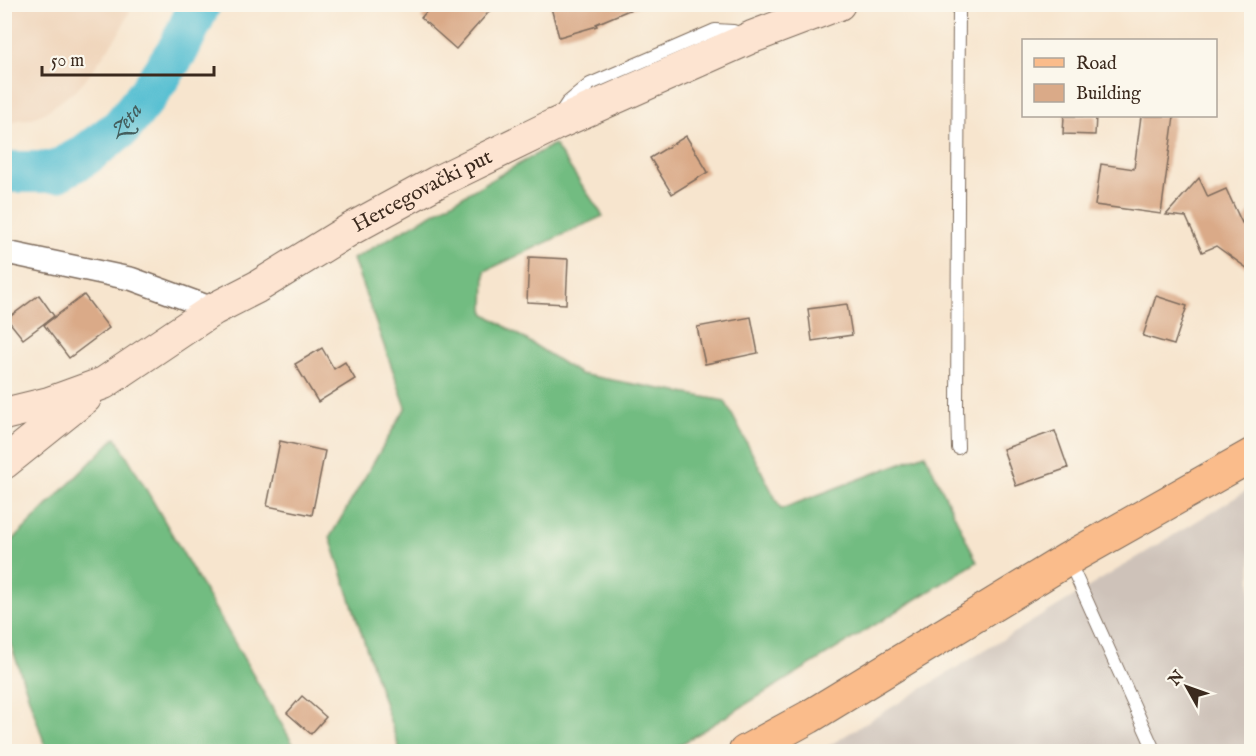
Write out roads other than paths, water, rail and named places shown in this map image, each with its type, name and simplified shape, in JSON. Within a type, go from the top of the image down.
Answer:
[{"type":"main road","name":"Hercegovački put","points":[[104,383],[213,309],[257,287],[332,240],[411,196],[554,125],[752,37],[839,4]]},
{"type":"main road","points":[[4,414],[75,394],[104,383]]},
{"type":"main road","points":[[4,463],[104,383]]},
{"type":"main road","points":[[745,752],[809,717],[1068,559],[1251,455]]},
{"type":"street","points":[[4,252],[132,279],[213,309]]},
{"type":"lane","points":[[958,448],[959,4]]},
{"type":"lane","points":[[1068,559],[1155,752]]},
{"type":"waterway","name":"Zeta","points":[[4,172],[55,172],[84,156],[121,128],[148,94],[179,48],[200,4]]}]
